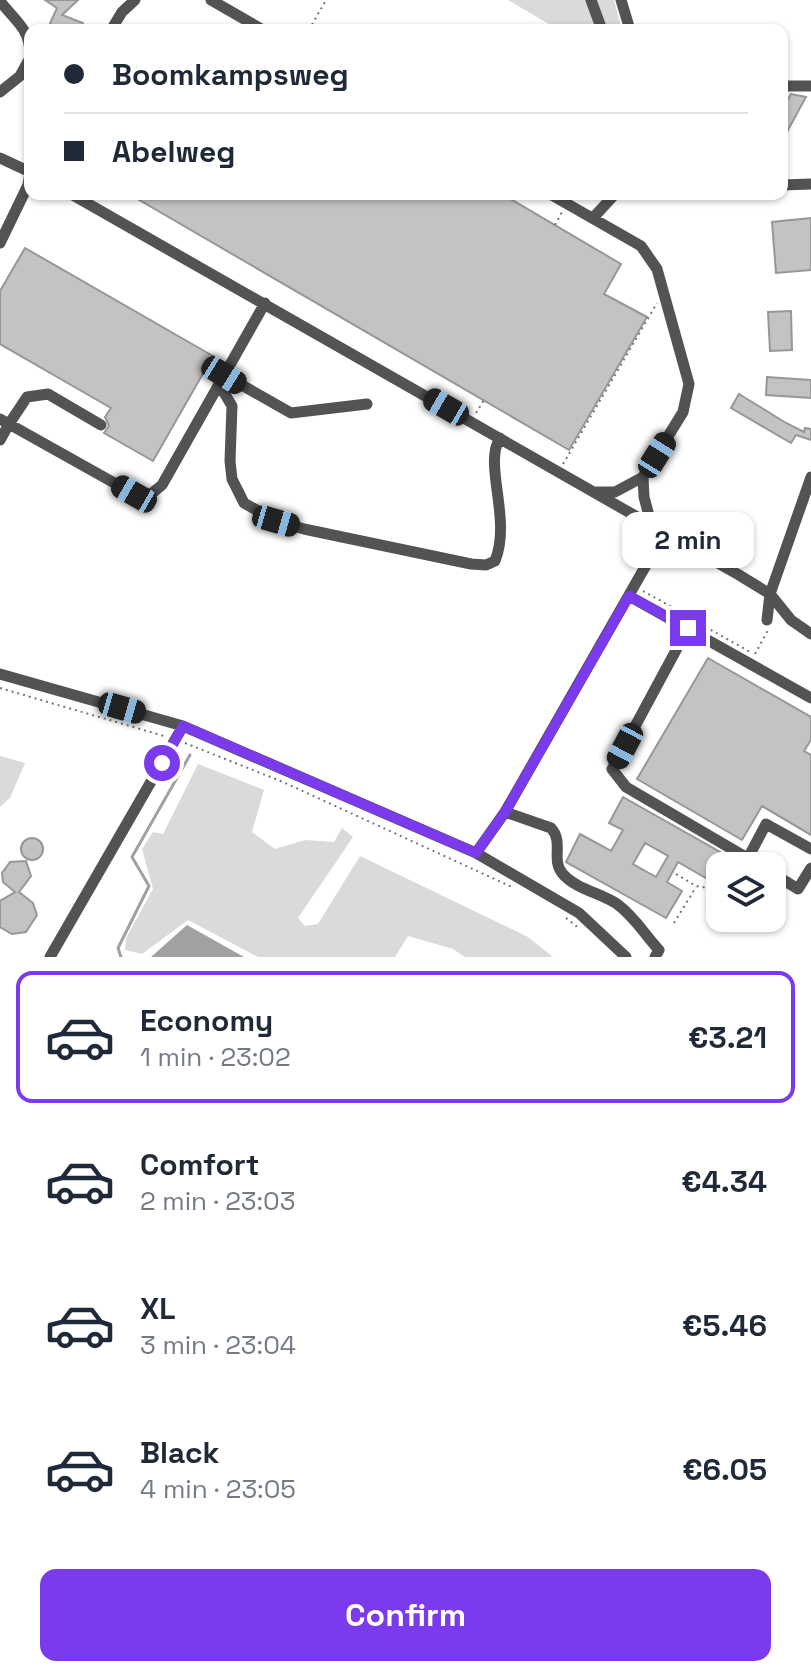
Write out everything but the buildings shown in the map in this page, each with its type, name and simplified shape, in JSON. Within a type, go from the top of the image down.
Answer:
[{"type":"street","points":[[115,24],[135,0]]},
{"type":"street","points":[[211,0],[253,24]]},
{"type":"street","points":[[591,0],[600,24]]},
{"type":"street","points":[[621,0],[628,24]]},
{"type":"street","points":[[0,1],[24,27]]},
{"type":"street","points":[[0,92],[20,76],[24,68]]},
{"type":"street","points":[[788,86],[811,86]]},
{"type":"street","points":[[0,158],[24,169]]},
{"type":"street","points":[[788,185],[811,184]]},
{"type":"street","points":[[0,243],[24,193]]},
{"type":"street","points":[[82,200],[651,523],[770,594],[791,620],[811,634]]},
{"type":"street","points":[[560,200],[641,246],[657,269],[689,384],[683,412],[643,477],[615,492],[593,492]]},
{"type":"street","points":[[593,218],[610,200]]},
{"type":"street","points":[[5,421],[134,494],[151,494],[162,485],[265,303]]},
{"type":"street","points":[[221,380],[291,413],[367,404]]},
{"type":"street","points":[[221,380],[232,406],[231,470],[244,503],[276,521],[304,529],[471,564],[486,565],[495,561],[500,547],[500,494],[492,455],[500,438]]},
{"type":"street","points":[[0,440],[5,421],[27,397],[48,394],[101,425]]},
{"type":"street","points":[[643,477],[644,497],[651,523]]},
{"type":"street","points":[[767,620],[770,594],[811,477]]},
{"type":"street","points":[[476,853],[505,812],[665,532]]},
{"type":"street","points":[[629,596],[811,698]]},
{"type":"street","points":[[688,628],[612,769],[626,787],[738,852]]},
{"type":"street","points":[[0,674],[183,726],[476,853],[579,913],[626,957]]},
{"type":"street","points":[[50,957],[183,726]]},
{"type":"street","points":[[505,812],[551,828],[559,842],[557,862],[562,873],[608,898],[631,916],[659,950],[655,957]]},
{"type":"street","points":[[751,852],[766,824],[811,849]]},
{"type":"street","points":[[786,882],[798,889],[811,868]]},
{"type":"path","points":[[312,24],[326,0]]},
{"type":"path","points":[[555,225],[567,204]]},
{"type":"path","points":[[559,472],[664,291]]},
{"type":"path","points":[[471,422],[484,400]]},
{"type":"path","points":[[765,660],[753,653],[769,628],[767,620]]},
{"type":"path","points":[[0,688],[175,739],[283,782],[515,888]]},
{"type":"path","points":[[676,874],[696,886],[706,888]]},
{"type":"path","points":[[674,923],[696,886]]},
{"type":"path","points":[[560,914],[587,935]]},
{"type":"shaded area","points":[[508,0],[614,0],[620,24],[549,24]]},
{"type":"shaded area","points":[[0,756],[25,763],[10,798],[0,807]]},
{"type":"shaded area","points":[[198,764],[264,790],[252,832],[275,849],[305,840],[334,842],[342,828],[353,837],[298,918],[305,926],[318,924],[360,856],[528,937],[553,957],[465,957],[453,949],[408,936],[395,957],[258,957],[188,920],[142,954],[125,950],[126,938],[153,889],[142,849],[153,832],[163,834]]},
{"type":"shaded area","points":[[187,925],[244,957],[151,957]]},
{"type":"waterway","points":[[121,957],[118,948],[149,886],[132,857],[190,755]]},
{"type":"route","points":[[162,763],[183,726],[476,853],[505,812],[629,596],[688,628]]}]
